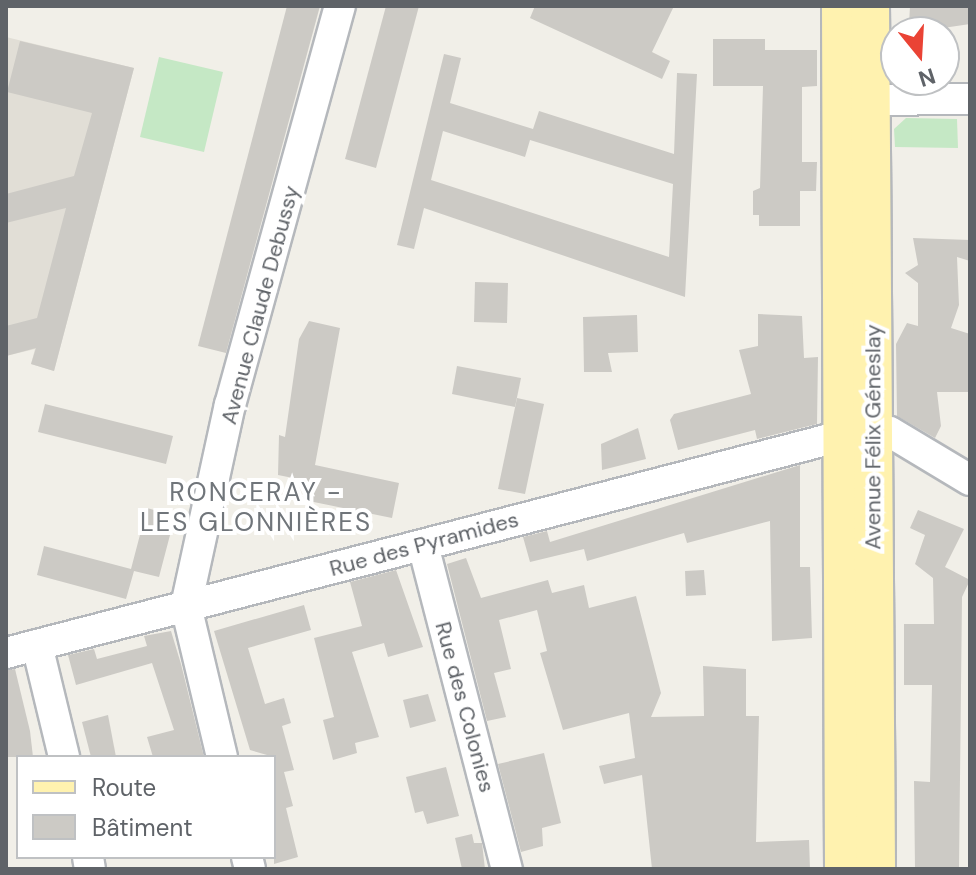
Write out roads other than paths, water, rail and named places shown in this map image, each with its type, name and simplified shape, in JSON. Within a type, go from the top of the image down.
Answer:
[{"type":"main road","name":"Avenue Félix Géneslay","points":[[841,6],[876,869]]},
{"type":"main road","name":"Avenue Félix Géneslay","points":[[844,869],[871,100],[870,6]]},
{"type":"street","name":"Avenue Claude Debussy","points":[[186,606],[230,405],[340,6]]},
{"type":"street","points":[[871,100],[970,99]]},
{"type":"street","points":[[858,436],[890,432],[970,480]]},
{"type":"street","name":"Rue des Pyramides","points":[[6,653],[579,504],[858,436]]},
{"type":"street","name":"Rue des Colonies","points":[[423,545],[507,869]]},
{"type":"street","points":[[186,606],[222,755]]},
{"type":"street","points":[[37,645],[64,755]]},
{"type":"district","name":"RONCERAY - LES GLONNIÈRES","points":[[256,508]]}]
